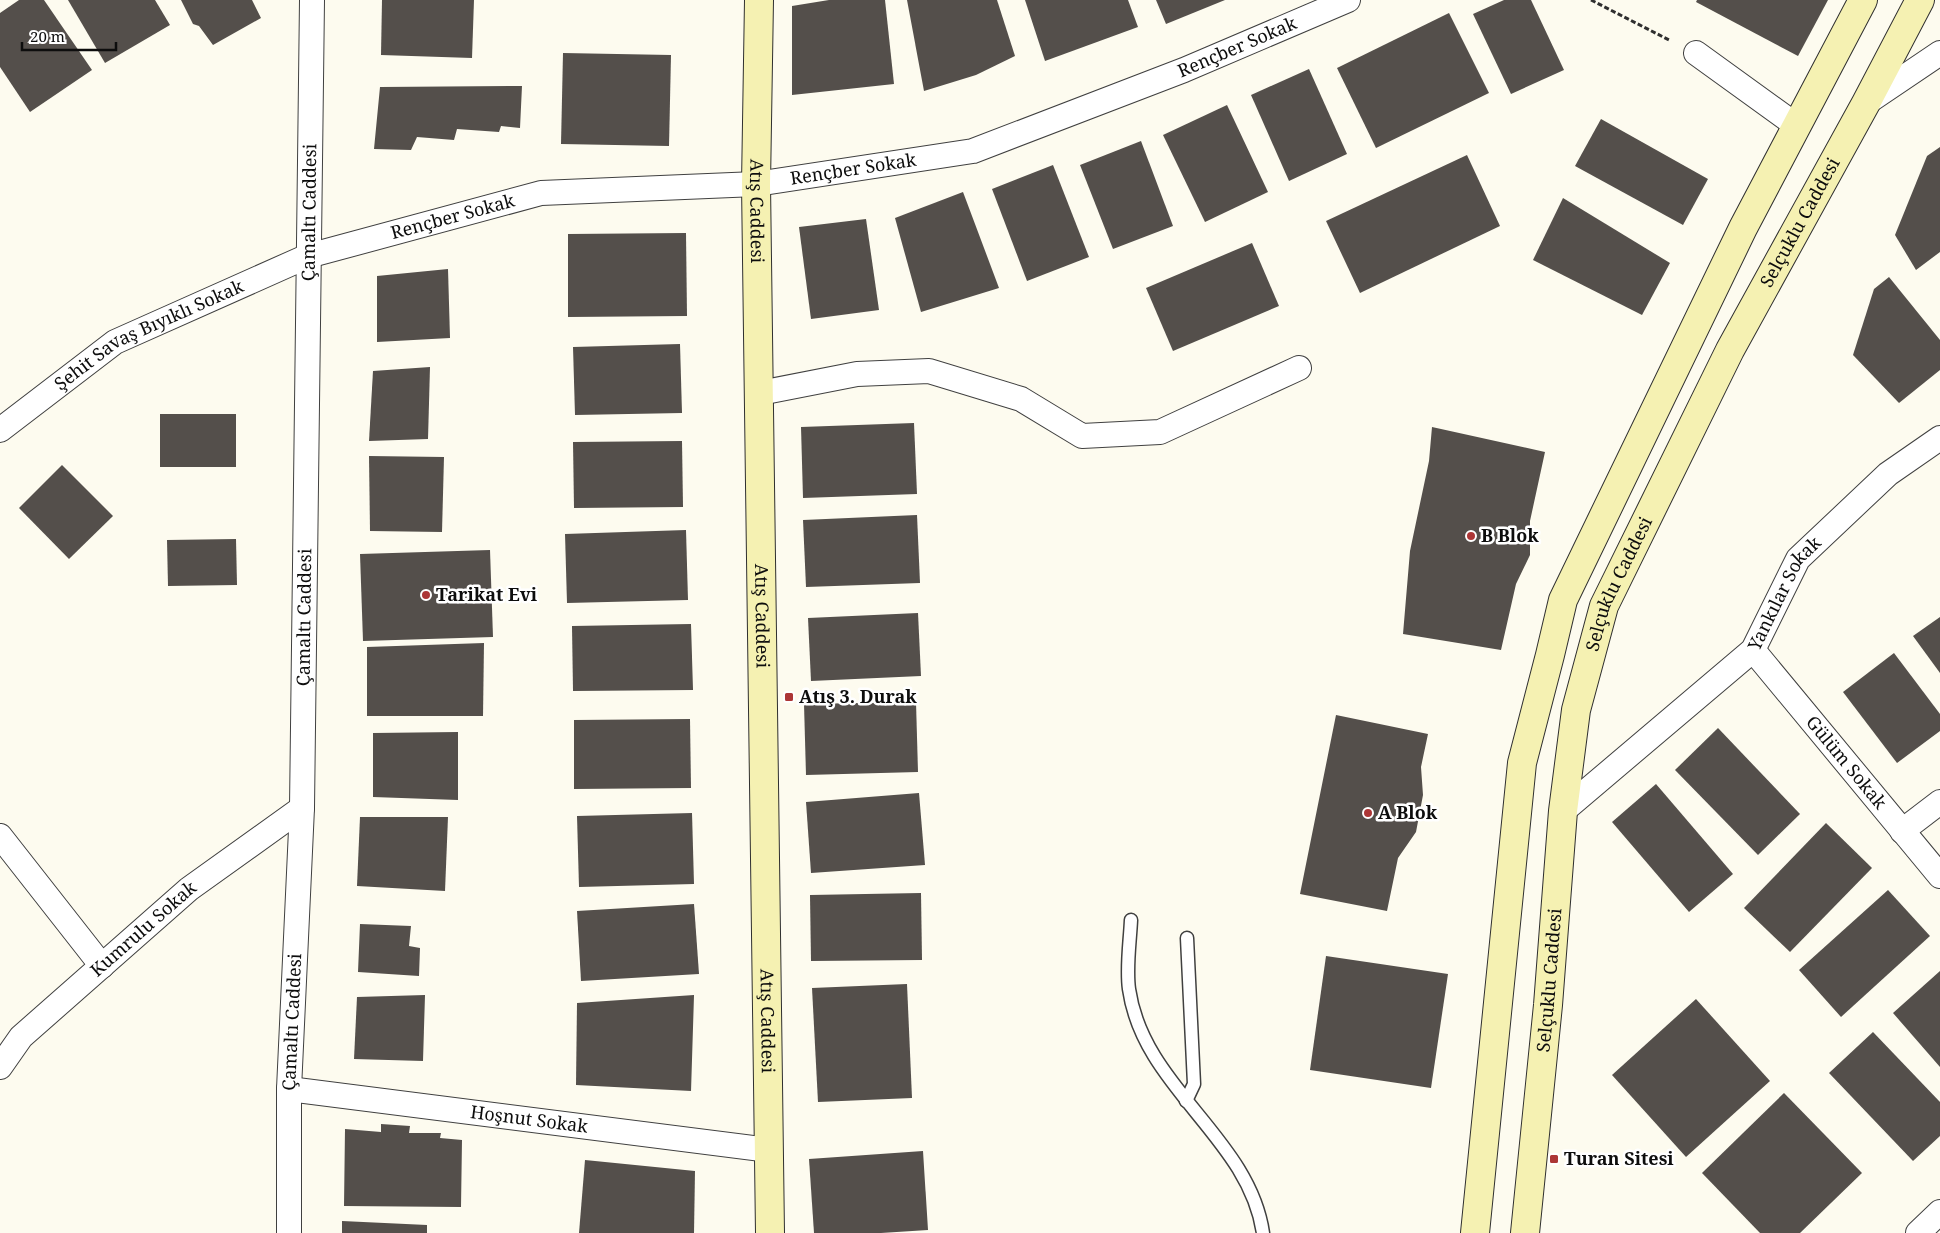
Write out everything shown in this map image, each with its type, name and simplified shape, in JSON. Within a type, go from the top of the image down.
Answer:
[{"type":"main road","name":"Atış Caddesi","points":[[759,0],[756,184],[770,1233]]},
{"type":"main road","points":[[1475,1233],[1522,763],[1562,600],[1743,228],[1863,0]]},
{"type":"main road","name":"Selçuklu Caddesi","points":[[1525,1233],[1548,1004],[1563,811],[1576,710],[1604,606],[1730,350],[1866,103],[1920,0]]},
{"type":"street","name":"Çamaltı Caddesi","points":[[289,1233],[289,1089],[302,808],[312,0]]},
{"type":"street","name":"Rençber Sokak","points":[[308,256],[541,193],[756,184],[974,151],[1184,70],[1348,0]]},
{"type":"street","points":[[1866,103],[1940,53]]},
{"type":"street","points":[[1696,54],[1797,126]]},
{"type":"street","name":"Şehit Savaş Bıyıklı Sokak","points":[[0,430],[115,342],[308,256]]},
{"type":"street","points":[[760,393],[856,374],[929,371],[1021,399],[1082,436],[1150,433],[1160,432],[1299,368]]},
{"type":"street","name":"Yankılar Sokak","points":[[1563,811],[1753,650],[1798,559],[1888,474],[1940,438]]},
{"type":"street","name":"Gülüm Sokak","points":[[1753,650],[1940,876]]},
{"type":"street","points":[[1902,831],[1940,802]]},
{"type":"street","name":"Kumrulu Sokak","points":[[0,1067],[21,1037],[189,889],[302,808]]},
{"type":"street","points":[[0,836],[102,966]]},
{"type":"street","name":"Hoşnut Sokak","points":[[289,1089],[769,1150]]},
{"type":"street","points":[[1918,1233],[1940,1212]]},
{"type":"lane","points":[[1131,920],[1129,988],[1136,1015],[1156,1060],[1239,1168],[1257,1205],[1264,1233]]},
{"type":"lane","points":[[1186,1101],[1194,1084],[1187,938]]},
{"type":"path","points":[[1592,0],[1696,54]]},
{"type":"building","points":[[19,0],[44,0],[92,70],[30,112],[0,67],[0,13]]},
{"type":"building","points":[[68,0],[155,0],[170,25],[105,63]]},
{"type":"building","points":[[181,0],[252,0],[261,18],[213,45],[199,26],[193,24]]},
{"type":"building","points":[[382,0],[474,0],[472,58],[381,55]]},
{"type":"building","points":[[829,0],[885,0],[894,84],[792,95],[792,6]]},
{"type":"building","points":[[907,0],[997,0],[1015,56],[976,75],[924,91]]},
{"type":"building","points":[[1025,0],[1128,0],[1138,27],[1045,61]]},
{"type":"building","points":[[1156,0],[1225,0],[1166,24]]},
{"type":"building","points":[[1504,0],[1531,0],[1564,70],[1511,94],[1473,14]]},
{"type":"building","points":[[1697,0],[1828,0],[1798,56],[1696,2]]},
{"type":"building","points":[[1449,13],[1489,93],[1376,148],[1337,68]]},
{"type":"building","points":[[563,53],[671,55],[669,146],[561,144]]},
{"type":"building","points":[[1309,69],[1347,154],[1289,181],[1251,95]]},
{"type":"building","points":[[522,86],[520,128],[501,126],[499,132],[457,129],[454,140],[417,137],[411,150],[374,149],[380,87]]},
{"type":"building","points":[[1227,105],[1268,192],[1205,222],[1163,135]]},
{"type":"building","points":[[1601,119],[1708,179],[1683,225],[1575,166]]},
{"type":"building","points":[[1141,141],[1173,226],[1113,249],[1080,165]]},
{"type":"building","points":[[1940,147],[1940,252],[1916,270],[1895,235],[1927,156]]},
{"type":"building","points":[[1467,155],[1500,226],[1360,293],[1326,221]]},
{"type":"building","points":[[1053,165],[1089,257],[1027,281],[992,189]]},
{"type":"building","points":[[963,192],[999,288],[921,312],[895,218]]},
{"type":"building","points":[[1563,198],[1670,263],[1642,315],[1533,260]]},
{"type":"building","points":[[866,219],[879,310],[811,319],[799,227]]},
{"type":"building","points":[[686,233],[687,316],[568,317],[568,234]]},
{"type":"building","points":[[1252,243],[1279,306],[1173,351],[1146,288]]},
{"type":"building","points":[[448,269],[450,338],[377,342],[377,276]]},
{"type":"building","points":[[1889,277],[1940,340],[1940,370],[1899,403],[1853,355],[1874,289]]},
{"type":"building","points":[[680,344],[682,413],[575,415],[573,347]]},
{"type":"building","points":[[430,367],[428,439],[369,441],[373,371]]},
{"type":"building","points":[[160,414],[236,414],[236,467],[160,467]]},
{"type":"building","points":[[914,423],[917,494],[803,498],[801,427]]},
{"type":"building","name":"B Blok","points":[[1432,427],[1545,452],[1530,521],[1530,555],[1516,584],[1501,650],[1403,634],[1410,551],[1429,461]]},
{"type":"building","points":[[682,441],[683,507],[574,508],[573,442]]},
{"type":"building","points":[[369,456],[444,457],[442,532],[370,531]]},
{"type":"building","points":[[62,465],[113,516],[69,559],[19,508]]},
{"type":"building","points":[[917,515],[920,583],[806,587],[803,520]]},
{"type":"building","points":[[686,530],[688,600],[567,603],[565,534]]},
{"type":"building","points":[[236,539],[237,585],[168,586],[167,540]]},
{"type":"building","name":"Tarikat Evi","points":[[490,550],[493,637],[363,641],[360,554]]},
{"type":"building","points":[[918,613],[921,676],[811,681],[808,618]]},
{"type":"building","points":[[1940,617],[1940,673],[1913,636]]},
{"type":"building","points":[[691,624],[693,690],[573,691],[572,626]]},
{"type":"building","points":[[484,643],[483,716],[367,716],[367,647]]},
{"type":"building","points":[[1894,653],[1940,714],[1940,731],[1897,763],[1843,692]]},
{"type":"building","points":[[916,702],[918,772],[806,775],[804,704]]},
{"type":"building","name":"A Blok","points":[[1336,715],[1428,734],[1421,767],[1423,795],[1416,832],[1398,858],[1387,911],[1300,894]]},
{"type":"building","points":[[690,719],[691,788],[574,789],[574,720]]},
{"type":"building","points":[[1718,728],[1800,814],[1758,855],[1675,770]]},
{"type":"building","points":[[458,732],[458,800],[373,797],[373,733]]},
{"type":"building","points":[[1656,784],[1733,874],[1689,912],[1612,822]]},
{"type":"building","points":[[919,793],[925,865],[811,873],[806,802]]},
{"type":"building","points":[[692,813],[694,884],[579,887],[577,816]]},
{"type":"building","points":[[360,817],[448,817],[445,891],[357,886]]},
{"type":"building","points":[[1826,823],[1872,868],[1790,952],[1744,908]]},
{"type":"building","points":[[1888,890],[1930,936],[1841,1017],[1799,970]]},
{"type":"building","points":[[921,893],[922,960],[811,961],[810,895]]},
{"type":"building","points":[[694,904],[699,974],[581,981],[577,911]]},
{"type":"building","points":[[360,924],[411,926],[409,946],[420,948],[419,976],[358,972]]},
{"type":"building","points":[[1326,956],[1448,974],[1431,1088],[1310,1070]]},
{"type":"building","points":[[1940,971],[1940,1067],[1893,1013]]},
{"type":"building","points":[[907,984],[912,1098],[818,1102],[812,988]]},
{"type":"building","points":[[425,995],[423,1061],[354,1059],[357,997]]},
{"type":"building","points":[[694,995],[691,1091],[576,1085],[577,1003]]},
{"type":"building","points":[[1696,999],[1770,1081],[1686,1157],[1612,1075]]},
{"type":"building","points":[[1873,1032],[1940,1102],[1940,1136],[1913,1161],[1829,1073]]},
{"type":"building","points":[[1784,1093],[1862,1173],[1800,1233],[1760,1233],[1702,1173]]},
{"type":"building","points":[[381,1124],[410,1126],[409,1133],[441,1133],[440,1138],[462,1140],[461,1207],[344,1206],[345,1129],[381,1132]]},
{"type":"building","points":[[923,1151],[928,1230],[881,1233],[814,1233],[809,1159]]},
{"type":"building","points":[[585,1160],[695,1171],[694,1233],[579,1233]]},
{"type":"building","points":[[342,1221],[427,1225],[427,1233],[342,1233]]},
{"type":"place","name":"B Blok","points":[[1471,536]]},
{"type":"place","name":"Tarikat Evi","points":[[426,595]]},
{"type":"place","name":"Atış 3. Durak","points":[[789,697]]},
{"type":"place","name":"A Blok","points":[[1368,813]]},
{"type":"place","name":"Turan Sitesi","points":[[1554,1159]]}]
